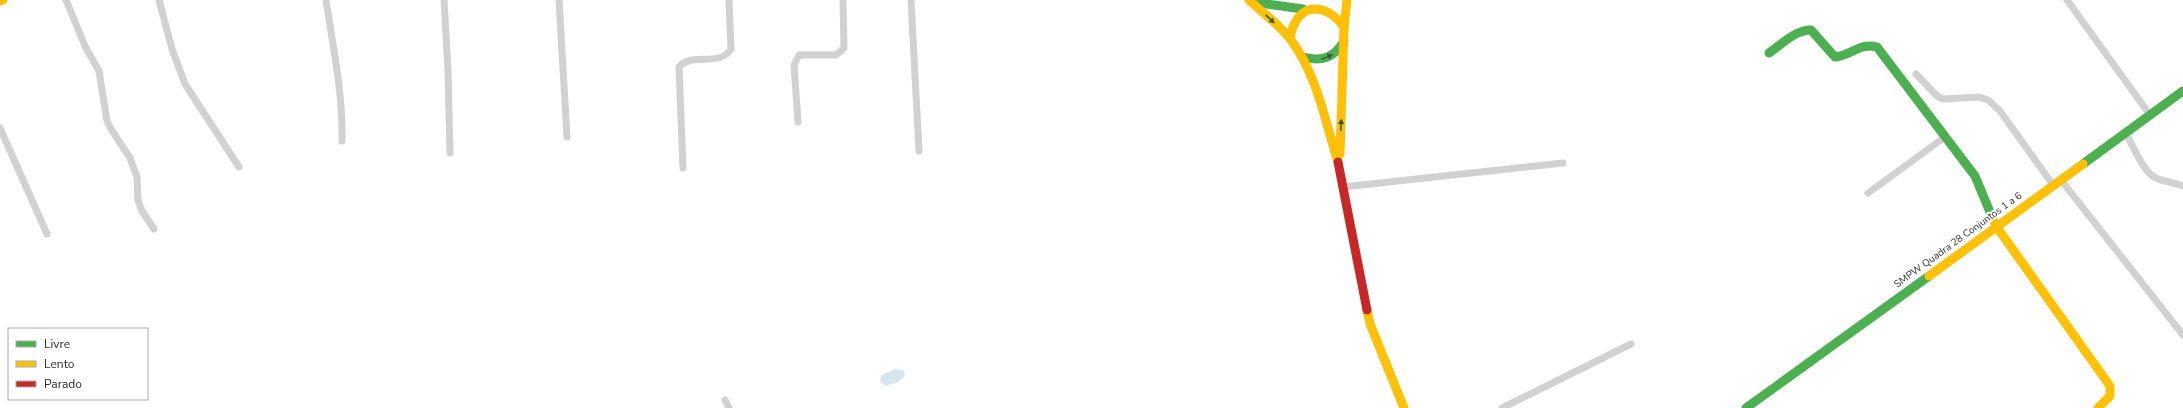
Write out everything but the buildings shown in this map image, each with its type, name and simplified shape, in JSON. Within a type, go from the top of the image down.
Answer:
[{"type":"street","points":[[66,0],[85,46],[99,71],[107,121],[130,158],[137,177],[138,200],[142,211],[154,229]]},
{"type":"street","points":[[159,0],[172,49],[186,84],[239,167]]},
{"type":"street","points":[[326,0],[339,72],[343,113],[342,141]]},
{"type":"street","points":[[444,0],[448,70],[450,153]]},
{"type":"street","points":[[560,0],[567,137]]},
{"type":"street","points":[[683,168],[679,67],[688,60],[721,58],[727,56],[731,49],[729,0]]},
{"type":"street","points":[[798,122],[794,65],[796,59],[798,55],[836,55],[841,52],[844,48],[843,0]]},
{"type":"street","points":[[911,0],[919,151]]},
{"type":"street","points":[[1250,0],[1290,38],[1303,57],[1321,104],[1340,164]]},
{"type":"street","points":[[1254,0],[1267,4],[1304,9]]},
{"type":"street","points":[[1347,0],[1344,27],[1340,164],[1343,187],[1370,324],[1404,408]]},
{"type":"street","points":[[2067,0],[2150,115]]},
{"type":"street","points":[[1290,38],[1290,27],[1295,16],[1304,9],[1319,3],[1334,11],[1340,18],[1344,27]]},
{"type":"street","points":[[1769,53],[1804,30],[1811,30],[1835,57],[1871,44],[1877,47],[1978,182],[1996,226],[2110,386],[2112,394],[2110,398],[2098,408]]},
{"type":"street","points":[[1303,57],[1315,61],[1328,59],[1338,51],[1344,40]]},
{"type":"street","points":[[1916,74],[1937,96],[1943,99],[1979,97],[1992,103],[2183,335]]},
{"type":"street","name":"SMPW Quadra 28 Conjuntos 1 a 6","points":[[1746,408],[1996,226],[2126,134],[2183,91]]},
{"type":"street","points":[[0,128],[47,234]]},
{"type":"street","points":[[2126,134],[2146,170],[2153,177],[2183,186]]},
{"type":"street","points":[[1868,193],[1944,137]]},
{"type":"street","points":[[1343,187],[1563,163]]},
{"type":"street","points":[[1502,408],[1631,344]]},
{"type":"street","points":[[725,400],[730,408]]},
{"type":"shaded area","points":[[896,369],[904,371],[905,376],[898,382],[886,386],[880,382],[881,375]]},
{"type":"traffic: fast","points":[[1254,0],[1267,4],[1303,9]]},
{"type":"traffic: fast","points":[[1769,53],[1794,35],[1811,30],[1835,57],[1866,46],[1877,47],[1975,176],[1992,217]]},
{"type":"traffic: fast","points":[[1303,57],[1322,59],[1332,55],[1344,41]]},
{"type":"traffic: fast","points":[[2083,164],[2183,91]]},
{"type":"traffic: fast","points":[[1746,408],[1929,276]]},
{"type":"traffic: slow","points":[[1249,0],[1282,29],[1300,54],[1314,83],[1338,162]]},
{"type":"traffic: slow","points":[[1340,154],[1344,27],[1347,0]]},
{"type":"traffic: slow","points":[[1290,38],[1293,26],[1298,18],[1304,12],[1312,9],[1320,9],[1328,12],[1344,27]]},
{"type":"traffic: slow","points":[[1929,276],[2083,164]]},
{"type":"traffic: slow","points":[[1992,217],[1996,226],[2110,386],[2110,396],[2098,408]]},
{"type":"traffic: slow","points":[[1367,310],[1370,324],[1404,408]]},
{"type":"traffic: jam","points":[[1338,162],[1367,310]]}]
